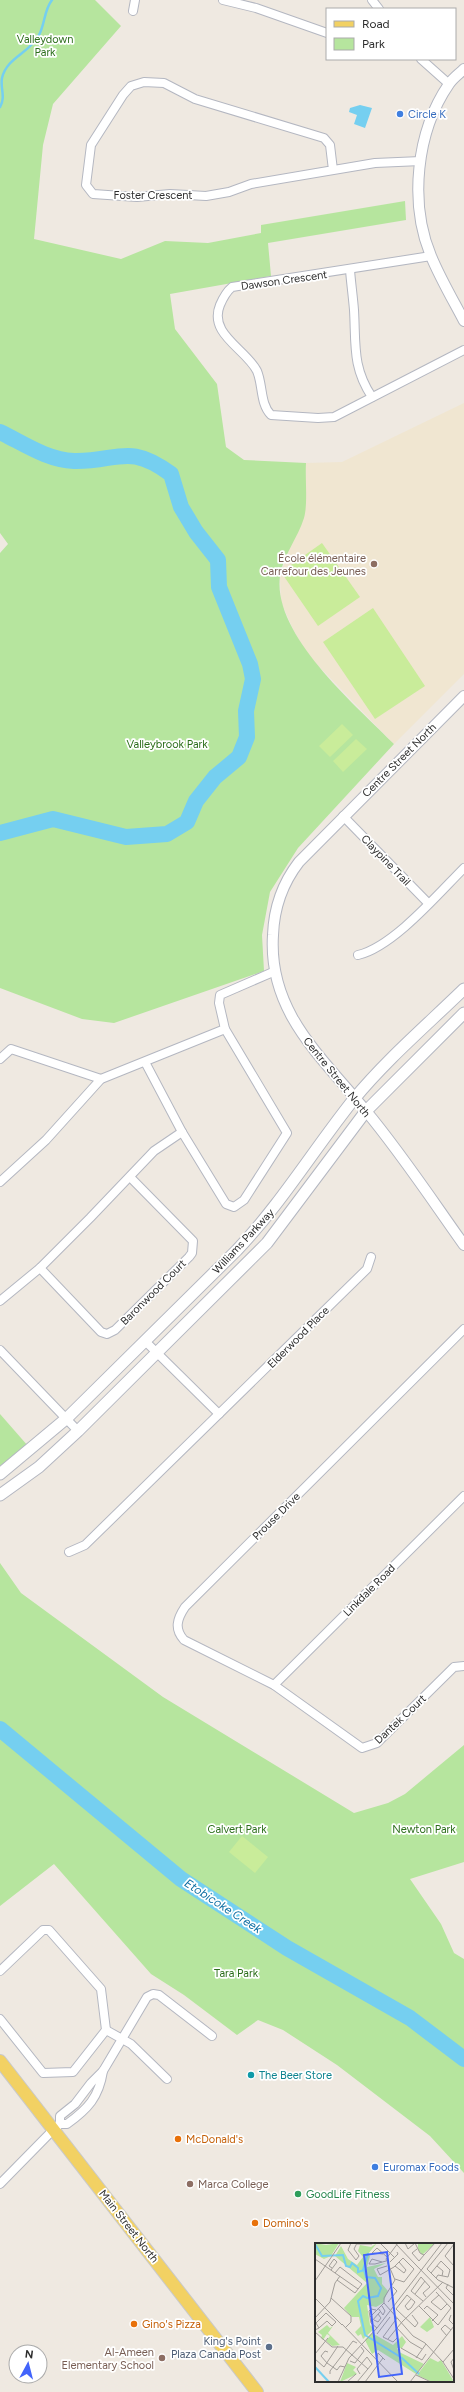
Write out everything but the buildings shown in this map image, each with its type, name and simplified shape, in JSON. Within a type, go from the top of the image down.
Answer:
[{"type":"main road","name":"Williams Parkway","points":[[0,1474],[67,1418],[146,1342],[260,1226],[354,1099],[398,1052],[464,989]]},
{"type":"main road","name":"Williams Parkway","points":[[0,1495],[39,1467],[78,1431],[267,1243],[366,1111],[464,1013]]},
{"type":"main road","name":"Main Street North","points":[[0,2060],[56,2127],[258,2392]]},
{"type":"street","points":[[133,11],[135,0]]},
{"type":"street","points":[[223,0],[256,8],[326,33]]},
{"type":"street","points":[[372,0],[378,8]]},
{"type":"street","points":[[422,60],[449,84]]},
{"type":"street","points":[[464,69],[449,84],[431,117],[421,161],[419,194],[422,224],[431,256],[464,321]]},
{"type":"street","name":"Foster Crescent","points":[[333,170],[330,145],[324,138],[195,100],[164,83],[144,82],[130,86],[90,145],[86,185],[93,194],[137,197],[170,194],[206,196],[229,192],[250,184],[375,163],[421,161]]},
{"type":"street","name":"Dawson Crescent","points":[[431,256],[350,270],[232,287],[222,300],[219,317],[221,328],[256,370],[265,405],[271,414],[318,418],[334,416],[464,350]]},
{"type":"street","points":[[350,270],[354,309],[354,350],[362,383],[372,397]]},
{"type":"street","name":"Centre Street North","points":[[464,696],[343,816],[299,862],[282,887],[274,923],[273,972],[283,1002],[310,1046],[354,1099],[366,1111],[464,1245]]},
{"type":"street","name":"Claypine Trail","points":[[343,816],[428,903]]},
{"type":"street","points":[[358,955],[369,953],[387,942],[464,868]]},
{"type":"street","points":[[145,1062],[182,1132],[226,1204],[234,1207],[244,1200],[287,1133],[225,1029],[218,1003],[220,995],[273,972]]},
{"type":"street","points":[[0,1182],[46,1140],[101,1079],[225,1029]]},
{"type":"street","points":[[0,1059],[11,1049],[101,1079]]},
{"type":"street","points":[[0,1301],[40,1268],[154,1151],[182,1132]]},
{"type":"street","name":"Baronwood Court","points":[[40,1268],[101,1332],[107,1334],[115,1330],[189,1257],[192,1253],[193,1241],[130,1177]]},
{"type":"street","name":"Elderwood Place","points":[[69,1552],[85,1545],[367,1269],[371,1257]]},
{"type":"street","name":"Prouse Drive","points":[[274,1685],[184,1640],[178,1633],[177,1625],[180,1614],[464,1329]]},
{"type":"street","points":[[146,1342],[219,1414]]},
{"type":"street","points":[[0,1350],[78,1431]]},
{"type":"street","name":"Linkdale Road","points":[[274,1685],[464,1496]]},
{"type":"street","name":"Dantek Court","points":[[274,1685],[362,1748],[377,1743],[454,1667],[464,1666]]},
{"type":"street","points":[[0,1971],[43,1930],[49,1930],[101,1989],[106,2030],[74,2072],[42,2074],[0,2019]]},
{"type":"street","points":[[0,2184],[56,2127],[67,2124],[88,2106],[100,2089],[103,2071],[147,1997],[153,1994],[159,1995],[212,2036]]},
{"type":"street","points":[[106,2030],[121,2040],[131,2044],[161,2070],[167,2079]]},
{"type":"shaded area","name":"École élémentaire Carrefour des Jeunes","points":[[464,403],[464,674],[394,744],[308,655],[293,629],[281,602],[280,577],[288,551],[304,517],[306,463],[342,462]]},
{"type":"green space","name":"Valleybrook Park","points":[[0,0],[95,0],[121,26],[53,104],[43,145],[34,239],[121,259],[165,241],[208,243],[261,233],[261,225],[405,201],[406,220],[268,243],[271,276],[170,294],[175,329],[217,384],[226,447],[244,460],[306,463],[306,499],[304,518],[282,568],[280,576],[281,599],[289,622],[303,645],[320,668],[359,710],[394,744],[298,848],[270,892],[262,935],[264,971],[114,1023],[82,1019],[0,988],[0,553],[8,544],[0,533]]},
{"type":"green space","points":[[322,543],[360,597],[318,626],[281,572]]},
{"type":"green space","points":[[373,608],[425,686],[375,719],[323,642]]},
{"type":"green space","points":[[342,724],[353,735],[330,757],[319,746]]},
{"type":"green space","points":[[356,739],[367,749],[343,772],[333,761]]},
{"type":"green space","points":[[0,1414],[28,1446],[0,1466]]},
{"type":"green space","points":[[0,1563],[21,1593],[163,1697],[354,1813],[388,1803],[405,1794],[464,1745],[464,1862],[410,1879],[441,1924],[454,1953],[464,1959],[464,2173],[430,2136],[337,2065],[283,2030],[258,2020],[237,2035],[184,1995],[151,1974],[54,1864],[0,1906]]},
{"type":"green space","points":[[242,1836],[268,1857],[255,1873],[229,1852]]},
{"type":"water","points":[[360,105],[372,108],[365,128],[354,124],[357,115],[349,112],[350,108]]},
{"type":"waterway","points":[[0,107],[3,100],[2,78],[5,71],[9,65],[30,46],[39,35],[47,8],[52,0]]},
{"type":"waterway","name":"Etobicoke Creek","points":[[0,432],[54,458],[74,461],[89,461],[133,456],[156,464],[171,474],[181,507],[196,532],[218,560],[219,587],[250,664],[253,679],[246,711],[247,737],[239,757],[215,777],[196,801],[187,822],[167,834],[126,837],[53,819],[0,833]]},
{"type":"waterway","name":"Etobicoke Creek","points":[[0,1729],[181,1879],[287,1948],[410,2018],[464,2059]]},
{"type":"place","name":"Circle K","points":[[400,114]]},
{"type":"place","name":"École élémentaire Carrefour des Jeunes","points":[[374,564]]},
{"type":"place","name":"The Beer Store","points":[[251,2075]]},
{"type":"place","name":"McDonald's","points":[[178,2139]]},
{"type":"place","name":"Euromax Foods","points":[[375,2167]]},
{"type":"place","name":"Marca College","points":[[190,2184]]},
{"type":"place","name":"GoodLife Fitness","points":[[298,2194]]},
{"type":"place","name":"Domino's","points":[[255,2223]]},
{"type":"place","name":"Gino's Pizza","points":[[134,2324]]},
{"type":"place","name":"King's Point Plaza Canada Post","points":[[269,2347]]},
{"type":"place","name":"Al-Ameen Elementary School","points":[[162,2358]]},
{"type":"park label","name":"Valleydown Park","points":[[45,45]]},
{"type":"park label","name":"Calvert Park","points":[[237,1829]]},
{"type":"park label","name":"Newton Park","points":[[424,1829]]},
{"type":"park label","name":"Tara Park","points":[[236,1973]]}]
